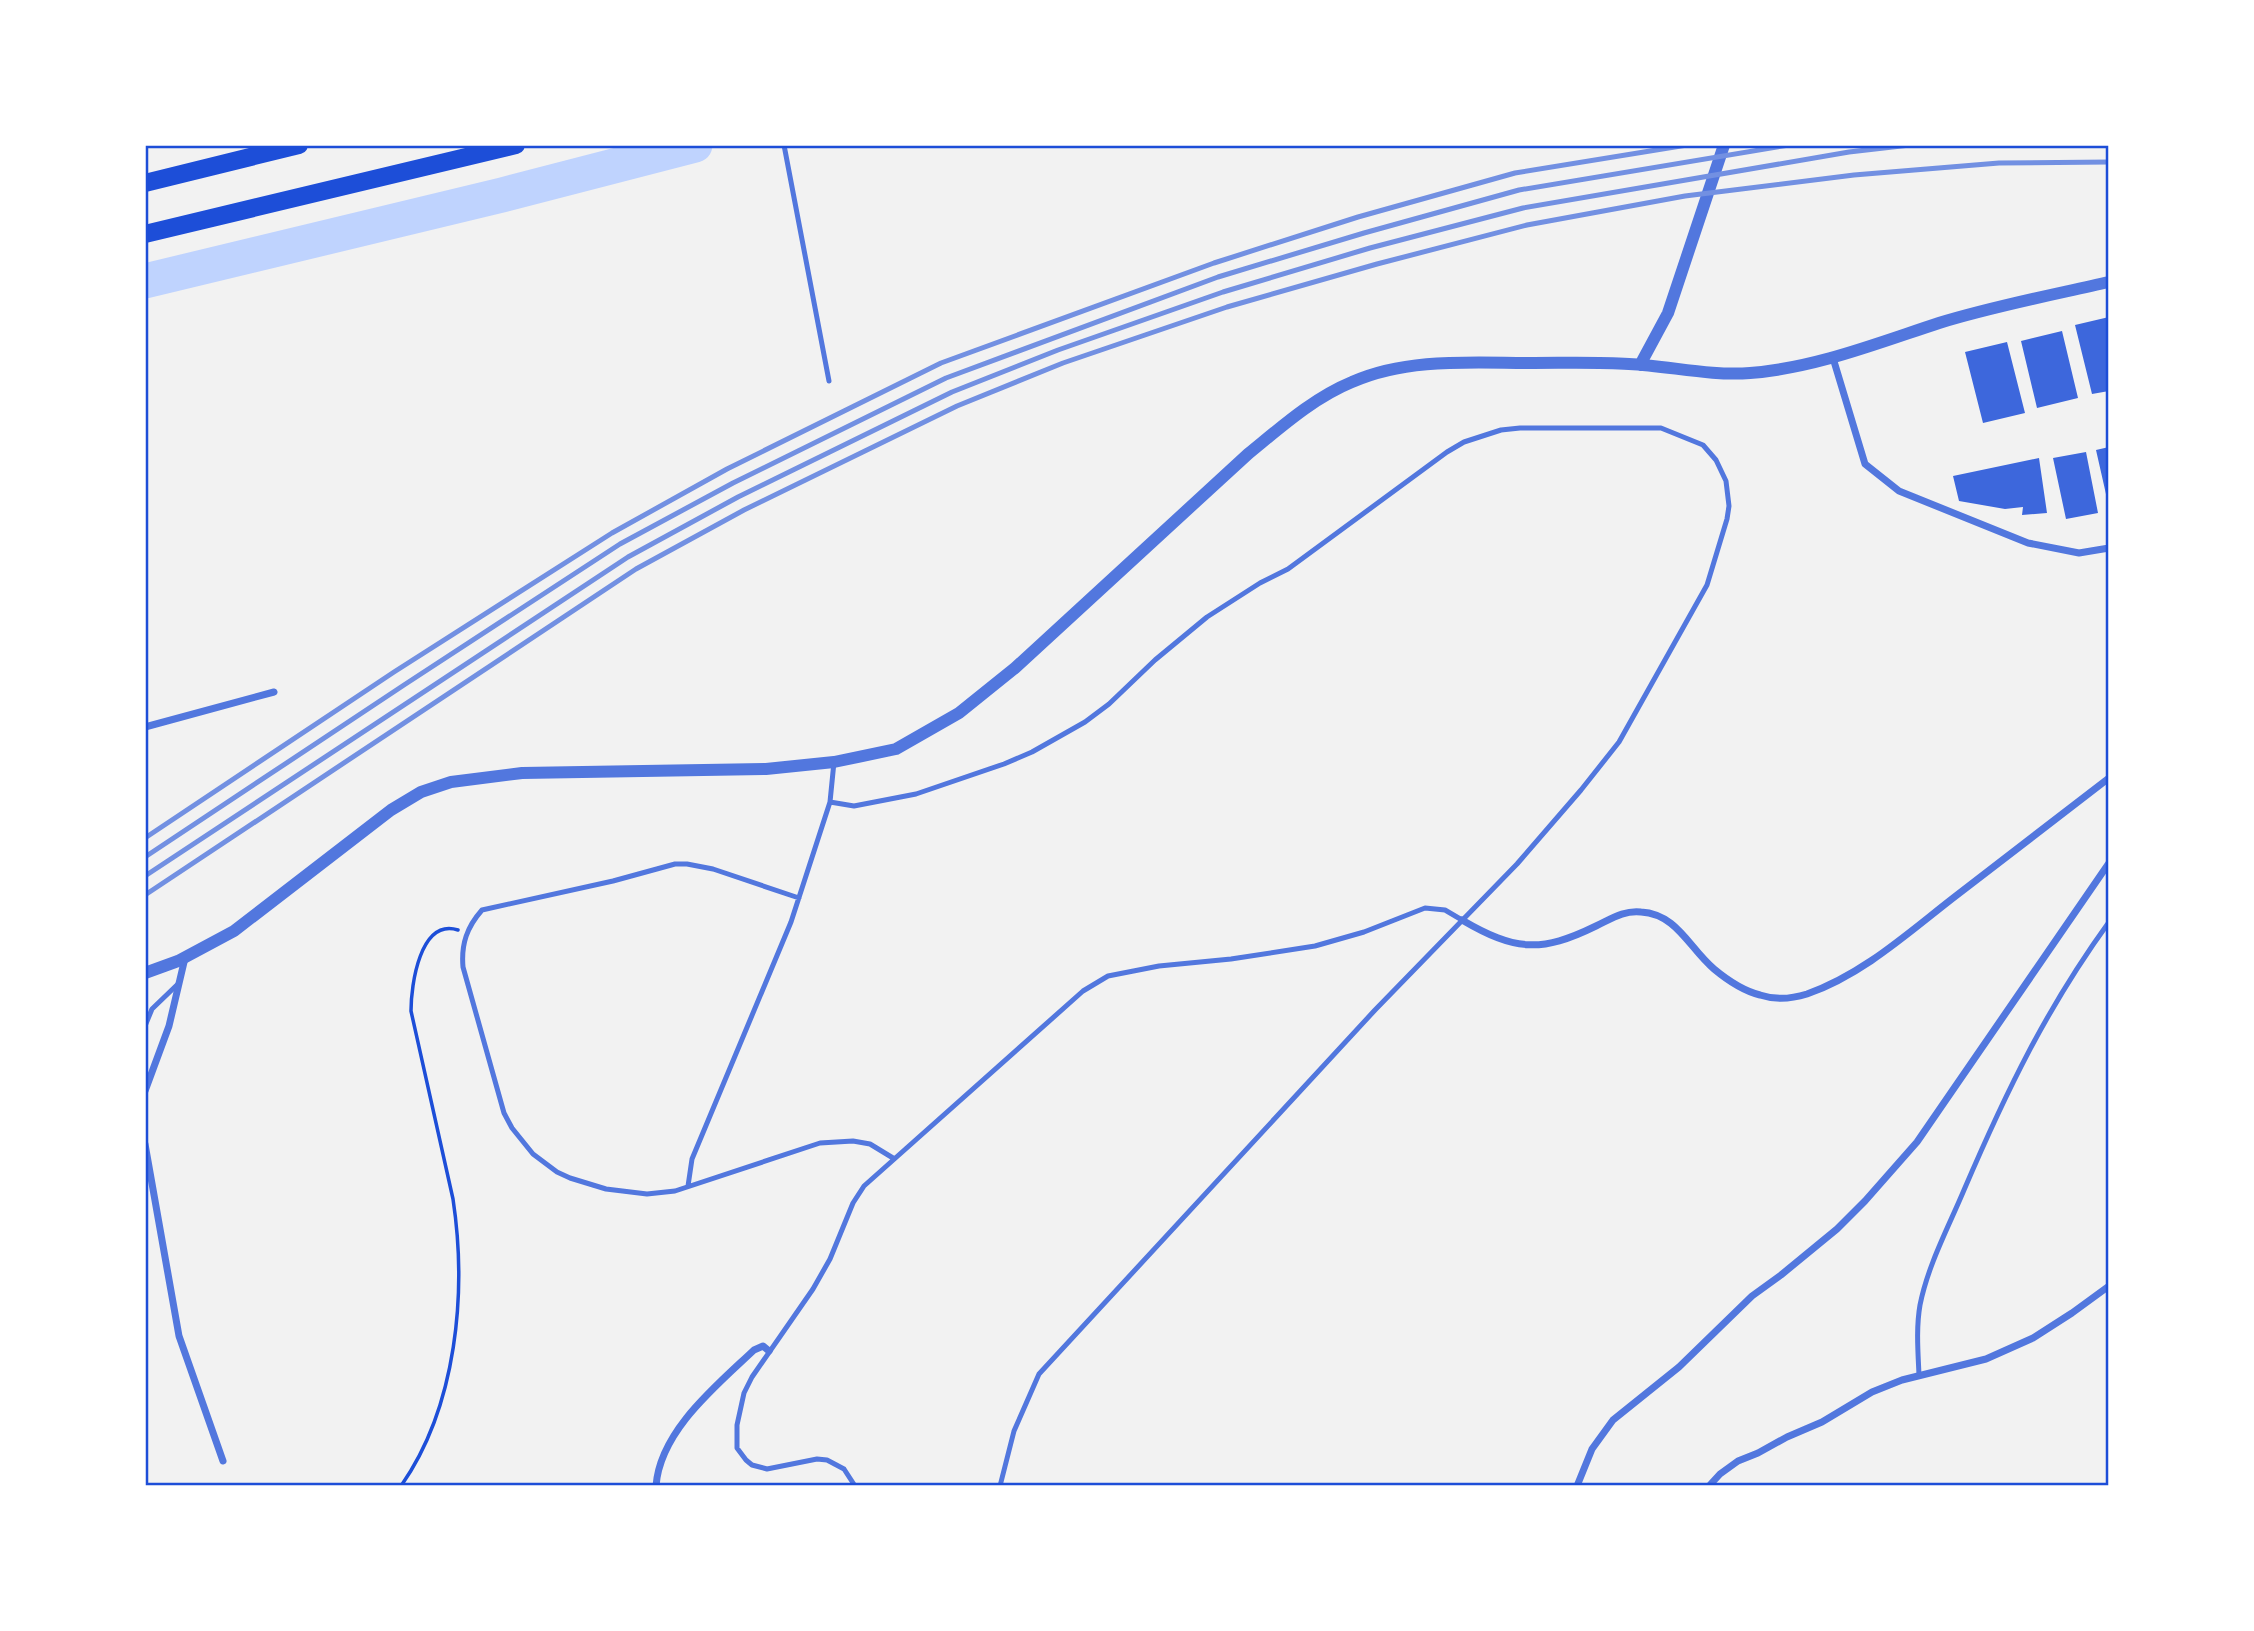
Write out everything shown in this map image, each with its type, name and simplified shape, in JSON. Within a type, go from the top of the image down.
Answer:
[{"type":"highway","points":[[145,183],[299,145]]},
{"type":"highway","points":[[145,234],[516,145]]},
{"type":"street","points":[[1640,365],[1668,313],[1724,145]]},
{"type":"street","points":[[145,973],[185,957],[234,930],[391,810],[421,792],[451,782],[522,773],[766,769],[834,761],[896,749],[959,713],[1015,668],[1248,454],[1311,404],[1349,383],[1398,367],[1477,363],[1640,365],[1700,372],[1751,373],[1833,358],[1942,323],[2109,282]]},
{"type":"street","points":[[1833,358],[1865,464],[1899,491],[2028,543],[2078,553],[2109,548]]},
{"type":"street","points":[[145,727],[274,692]]},
{"type":"street","points":[[1462,920],[1499,940],[1540,945],[1570,939],[1632,911],[1655,914],[1676,926],[1714,969],[1742,987],[1771,998],[1796,997],[1828,984],[1874,958],[2109,778]]},
{"type":"street","points":[[1577,1486],[1592,1449],[1614,1420],[1658,1385],[1752,1296],[1837,1228],[1892,1172],[1917,1142],[2109,863]]},
{"type":"street","points":[[145,1091],[169,1026],[185,957]]},
{"type":"street","points":[[145,1144],[179,1336],[223,1461]]},
{"type":"street","points":[[1709,1486],[1738,1461],[1822,1422],[1872,1392],[1919,1375],[1986,1359],[2010,1349],[2055,1325],[2109,1286]]},
{"type":"street","points":[[656,1486],[660,1461],[676,1431],[754,1350],[763,1346],[769,1351]]},
{"type":"lane","points":[[784,145],[829,381]]},
{"type":"lane","points":[[830,802],[854,806],[916,794],[1004,764],[1059,738],[1109,704],[1164,652],[1207,617],[1251,588],[1288,569],[1464,442],[1491,433],[1520,428],[1661,428],[1703,445],[1722,469],[1729,506],[1707,585],[1619,741],[1541,836],[1375,1010],[1039,1374],[1014,1431],[1000,1486]]},
{"type":"lane","points":[[688,1186],[692,1159],[791,922],[830,802],[834,761]]},
{"type":"lane","points":[[799,898],[700,866],[676,864],[482,910],[467,932],[463,944],[463,967],[504,1112],[523,1143],[557,1172],[607,1189],[647,1194],[668,1192],[820,1143],[853,1141],[870,1144],[893,1158]]},
{"type":"lane","points":[[855,1486],[844,1469],[827,1460],[817,1459],[767,1469],[752,1465],[741,1454],[736,1440],[739,1410],[752,1377],[813,1289],[830,1259],[858,1194],[893,1158],[1083,990],[1108,976],[1158,966],[1231,959],[1315,946],[1364,932],[1424,908],[1445,910],[1462,920]]},
{"type":"lane","points":[[1919,1375],[1920,1309],[1933,1263],[2007,1091],[2029,1048],[2077,967],[2109,922]]},
{"type":"lane","points":[[145,1026],[152,1009],[179,983]]},
{"type":"path","points":[[401,1486],[429,1436],[441,1401],[449,1369],[459,1287],[453,1199],[411,1011],[413,983],[421,956],[433,934],[445,928],[467,932]]},
{"type":"building","points":[[2109,317],[2109,391],[2092,394],[2075,325]]},
{"type":"building","points":[[2062,331],[2078,398],[2037,408],[2021,341]]},
{"type":"building","points":[[2007,342],[2025,413],[1983,423],[1965,352]]},
{"type":"building","points":[[2109,447],[2109,503],[2108,503],[2096,450]]},
{"type":"building","points":[[2086,452],[2098,513],[2066,519],[2053,458]]},
{"type":"building","points":[[2039,458],[2047,513],[2022,515],[2023,507],[2005,509],[1959,501],[1953,476]]},
{"type":"waterway","points":[[145,281],[502,195],[695,145]]},
{"type":"railway","points":[[145,838],[394,672],[612,533],[727,469],[941,363],[1214,263],[1358,217],[1515,173],[1687,145]]},
{"type":"railway","points":[[145,857],[620,544],[733,483],[946,378],[1218,277],[1519,190],[1789,145]]},
{"type":"railway","points":[[145,876],[628,557],[738,497],[952,392],[1058,350],[1223,292],[1370,248],[1523,208],[1849,152],[1910,145]]},
{"type":"railway","points":[[145,895],[636,569],[744,510],[957,406],[1063,363],[1227,307],[1527,225],[1685,196],[1854,175],[1999,163],[2109,162]]}]
